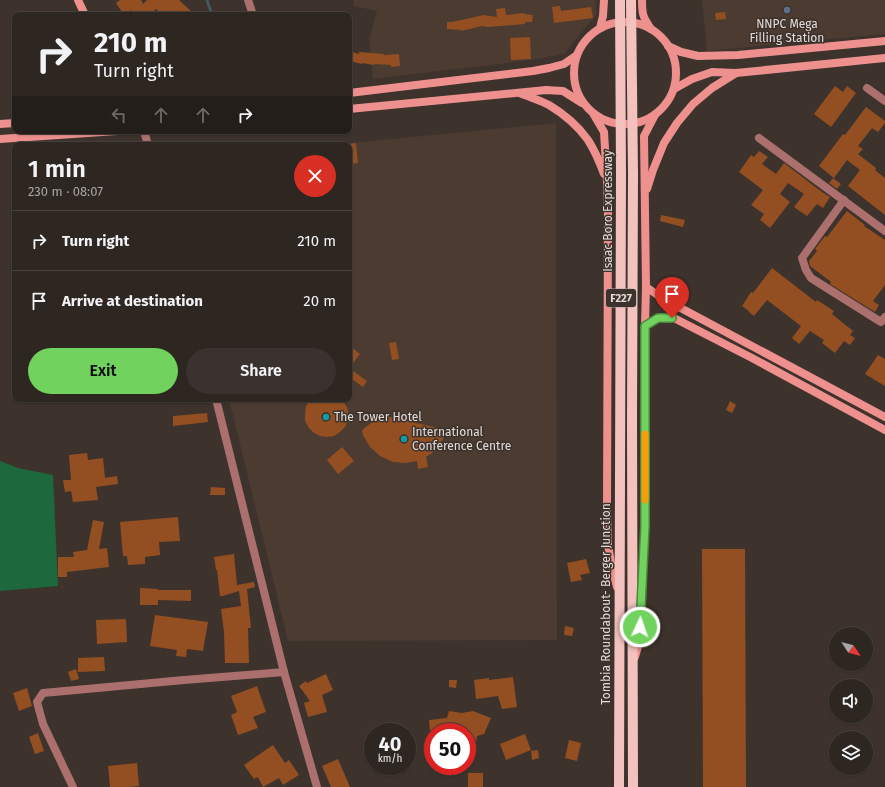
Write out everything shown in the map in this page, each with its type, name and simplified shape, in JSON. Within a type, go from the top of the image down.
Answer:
[{"type":"main road","points":[[78,0],[84,12]]},
{"type":"main road","points":[[600,28],[603,16],[604,0]]},
{"type":"main road","name":"Isaac Boro Expressway","points":[[620,0],[622,174],[620,422]]},
{"type":"main road","name":"Isaac Boro Expressway","points":[[631,0],[633,174],[633,663]]},
{"type":"main road","points":[[642,0],[644,17],[651,29]]},
{"type":"main road","points":[[594,115],[608,122],[624,125],[640,123],[655,115],[667,104],[674,89],[677,73],[674,56],[665,40],[651,29],[634,23],[617,22],[600,28],[586,40],[577,55],[573,72],[576,89],[583,103],[594,115],[604,132],[608,211],[608,545],[620,597]]},
{"type":"main road","points":[[668,46],[681,52],[698,56],[738,55],[885,41]]},
{"type":"main road","points":[[352,93],[533,71],[564,64],[577,55]]},
{"type":"main road","points":[[674,89],[692,79],[712,72],[736,73],[885,58]]},
{"type":"main road","points":[[645,199],[653,170],[664,142],[693,104],[712,88],[736,73]]},
{"type":"main road","points":[[352,109],[546,90],[563,91],[583,103]]},
{"type":"main road","points":[[519,93],[547,104],[577,127],[588,140],[597,156],[607,182]]},
{"type":"main road","points":[[633,663],[639,643],[645,526],[646,288],[644,136],[655,115]]},
{"type":"main road","points":[[0,124],[12,123]]},
{"type":"main road","points":[[0,139],[73,134]]},
{"type":"main road","points":[[646,288],[662,298],[885,417]]},
{"type":"main road","points":[[645,326],[658,318],[672,318],[752,358],[885,430]]},
{"type":"main road","name":"Tombia Roundabout- Berger Junction","points":[[619,787],[620,422]]},
{"type":"main road","name":"F227","points":[[633,663],[633,787]]},
{"type":"street","points":[[248,0],[252,12]]},
{"type":"street","points":[[867,88],[885,101]]},
{"type":"street","points":[[759,138],[885,231]]},
{"type":"street","points":[[844,200],[802,258],[806,270],[811,278],[881,322],[885,317]]},
{"type":"street","points":[[217,402],[284,672],[317,787]]},
{"type":"street","points":[[73,787],[43,724],[37,702],[43,693],[284,672]]},
{"type":"shaded area","points":[[354,0],[596,0],[596,15],[564,54],[532,60],[373,79],[369,40],[377,11],[354,6]]},
{"type":"shaded area","points":[[702,0],[885,0],[885,34],[707,51]]},
{"type":"shaded area","points":[[556,123],[557,640],[288,641],[230,402],[352,402],[352,143]]},
{"type":"green space","points":[[0,461],[18,468],[53,475],[58,586],[0,591]]},
{"type":"building","points":[[120,0],[141,0],[143,4],[147,0],[179,0],[191,11],[160,12],[156,9],[152,12],[133,12],[131,10],[128,12],[122,12],[116,3]]},
{"type":"building","points":[[560,6],[561,11],[591,7],[593,18],[554,23],[552,7]]},
{"type":"building","points":[[505,8],[506,15],[524,13],[533,15],[532,22],[488,27],[482,26],[461,31],[447,29],[447,22],[484,15],[497,17],[496,9]]},
{"type":"building","points":[[725,12],[726,19],[716,20],[715,13]]},
{"type":"building","points":[[530,37],[531,59],[511,60],[510,38]]},
{"type":"building","points":[[352,52],[359,54],[359,52],[384,55],[399,54],[400,66],[391,67],[391,65],[362,64],[352,62]]},
{"type":"building","points":[[835,86],[843,92],[847,86],[856,93],[831,127],[814,114]]},
{"type":"building","points":[[866,107],[885,121],[878,132],[872,128],[858,146],[863,149],[858,154],[876,168],[875,170],[885,178],[885,215],[848,186],[860,170],[847,160],[834,178],[819,166]]},
{"type":"building","points":[[356,143],[358,163],[352,164],[352,144]]},
{"type":"building","points":[[759,151],[768,157],[762,164],[776,174],[784,163],[830,197],[823,208],[817,204],[807,216],[794,207],[804,194],[788,183],[780,194],[790,202],[770,228],[760,220],[764,214],[751,205],[763,190],[739,172],[751,155],[754,157]]},
{"type":"building","points":[[833,178],[841,184],[837,189],[829,183]]},
{"type":"building","points":[[847,211],[865,225],[864,226],[885,240],[885,285],[873,301],[879,305],[875,312],[830,284],[831,282],[810,266],[809,261],[817,251],[815,249],[825,236],[827,237]]},
{"type":"building","points":[[661,215],[685,220],[683,227],[660,221]]},
{"type":"building","points":[[772,268],[816,302],[817,300],[834,311],[832,314],[853,331],[850,335],[855,338],[850,345],[844,341],[835,353],[822,343],[824,340],[810,331],[799,344],[792,338],[801,326],[767,300],[754,316],[742,306],[751,292],[753,293]]},
{"type":"building","points":[[396,342],[399,359],[392,360],[389,343]]},
{"type":"building","points":[[352,347],[360,354],[352,364]]},
{"type":"building","points":[[878,355],[885,359],[885,386],[865,374]]},
{"type":"building","points":[[352,370],[367,381],[363,387],[352,379]]},
{"type":"building","points":[[730,401],[736,405],[732,413],[726,410]]},
{"type":"building","name":"The Tower Hotel","points":[[309,402],[344,402],[347,407],[349,417],[345,427],[334,436],[320,436],[309,428],[305,421],[306,406]]},
{"type":"building","points":[[207,413],[208,422],[173,426],[173,416]]},
{"type":"building","name":"International Conference Centre","points":[[381,415],[447,430],[441,443],[426,457],[428,467],[418,469],[417,461],[406,463],[393,462],[380,456],[370,447],[363,435],[362,430]]},
{"type":"building","points":[[342,447],[354,461],[338,474],[327,460]]},
{"type":"building","points":[[87,453],[88,460],[103,458],[105,478],[117,476],[118,484],[96,487],[98,500],[73,502],[71,491],[65,492],[63,480],[71,480],[69,455]]},
{"type":"building","points":[[211,487],[225,488],[225,495],[210,495]]},
{"type":"building","points":[[178,517],[180,541],[159,542],[160,555],[145,557],[145,564],[128,565],[127,556],[123,556],[120,522]]},
{"type":"building","points":[[93,520],[104,522],[99,549],[107,548],[109,567],[67,572],[67,577],[58,577],[58,557],[74,557],[73,552],[87,550]]},
{"type":"building","points":[[702,549],[745,549],[746,787],[703,787]]},
{"type":"building","points":[[234,554],[237,585],[254,582],[255,587],[247,589],[251,628],[248,628],[249,663],[225,663],[224,632],[221,609],[241,606],[239,591],[220,596],[214,557]]},
{"type":"building","points":[[586,559],[590,573],[580,575],[582,580],[571,582],[567,563]]},
{"type":"building","points":[[140,588],[158,590],[191,590],[191,601],[158,600],[158,605],[140,605]]},
{"type":"building","points":[[155,615],[208,622],[203,651],[187,649],[186,657],[176,656],[177,650],[150,646]]},
{"type":"building","points":[[126,619],[127,642],[97,644],[96,620]]},
{"type":"building","points":[[565,626],[574,628],[572,636],[564,635]]},
{"type":"building","points":[[104,657],[105,671],[78,672],[78,658]]},
{"type":"building","points":[[76,669],[79,679],[71,681],[68,672]]},
{"type":"building","points":[[326,674],[333,690],[322,695],[327,712],[308,717],[304,703],[310,701],[299,686],[306,681],[307,683]]},
{"type":"building","points":[[513,677],[517,707],[502,709],[498,696],[476,699],[474,680]]},
{"type":"building","points":[[449,680],[457,680],[456,688],[449,687]]},
{"type":"building","points":[[257,686],[266,712],[253,717],[258,728],[238,735],[231,715],[237,712],[231,696]]},
{"type":"building","points":[[27,688],[32,706],[19,711],[13,693]]},
{"type":"building","points":[[449,711],[462,713],[473,711],[491,718],[484,734],[477,736],[476,743],[476,723],[429,723],[429,720],[447,718]]},
{"type":"building","points":[[38,733],[44,751],[35,754],[29,737]]},
{"type":"building","points":[[525,734],[531,750],[506,760],[500,744]]},
{"type":"building","points":[[569,740],[581,743],[577,761],[565,758]]},
{"type":"building","points":[[273,745],[285,763],[289,760],[299,775],[283,785],[279,778],[263,787],[258,777],[254,779],[244,765]]},
{"type":"building","points":[[538,750],[539,758],[532,760],[531,751]]},
{"type":"building","points":[[338,759],[350,787],[331,787],[322,766]]},
{"type":"building","points":[[137,763],[139,786],[110,787],[108,766]]},
{"type":"building","points":[[483,773],[483,787],[468,787],[468,775]]},
{"type":"waterway","points":[[207,0],[211,12]]},
{"type":"slow traffic","points":[[645,434],[645,500]]},
{"type":"place","name":"NNPC Mega Filling Station","points":[[787,10]]},
{"type":"place","name":"The Tower Hotel","points":[[326,417]]},
{"type":"place","name":"International Conference Centre","points":[[404,439]]},
{"type":"route","points":[[640,627],[645,526],[645,326],[658,318],[672,318]]}]
